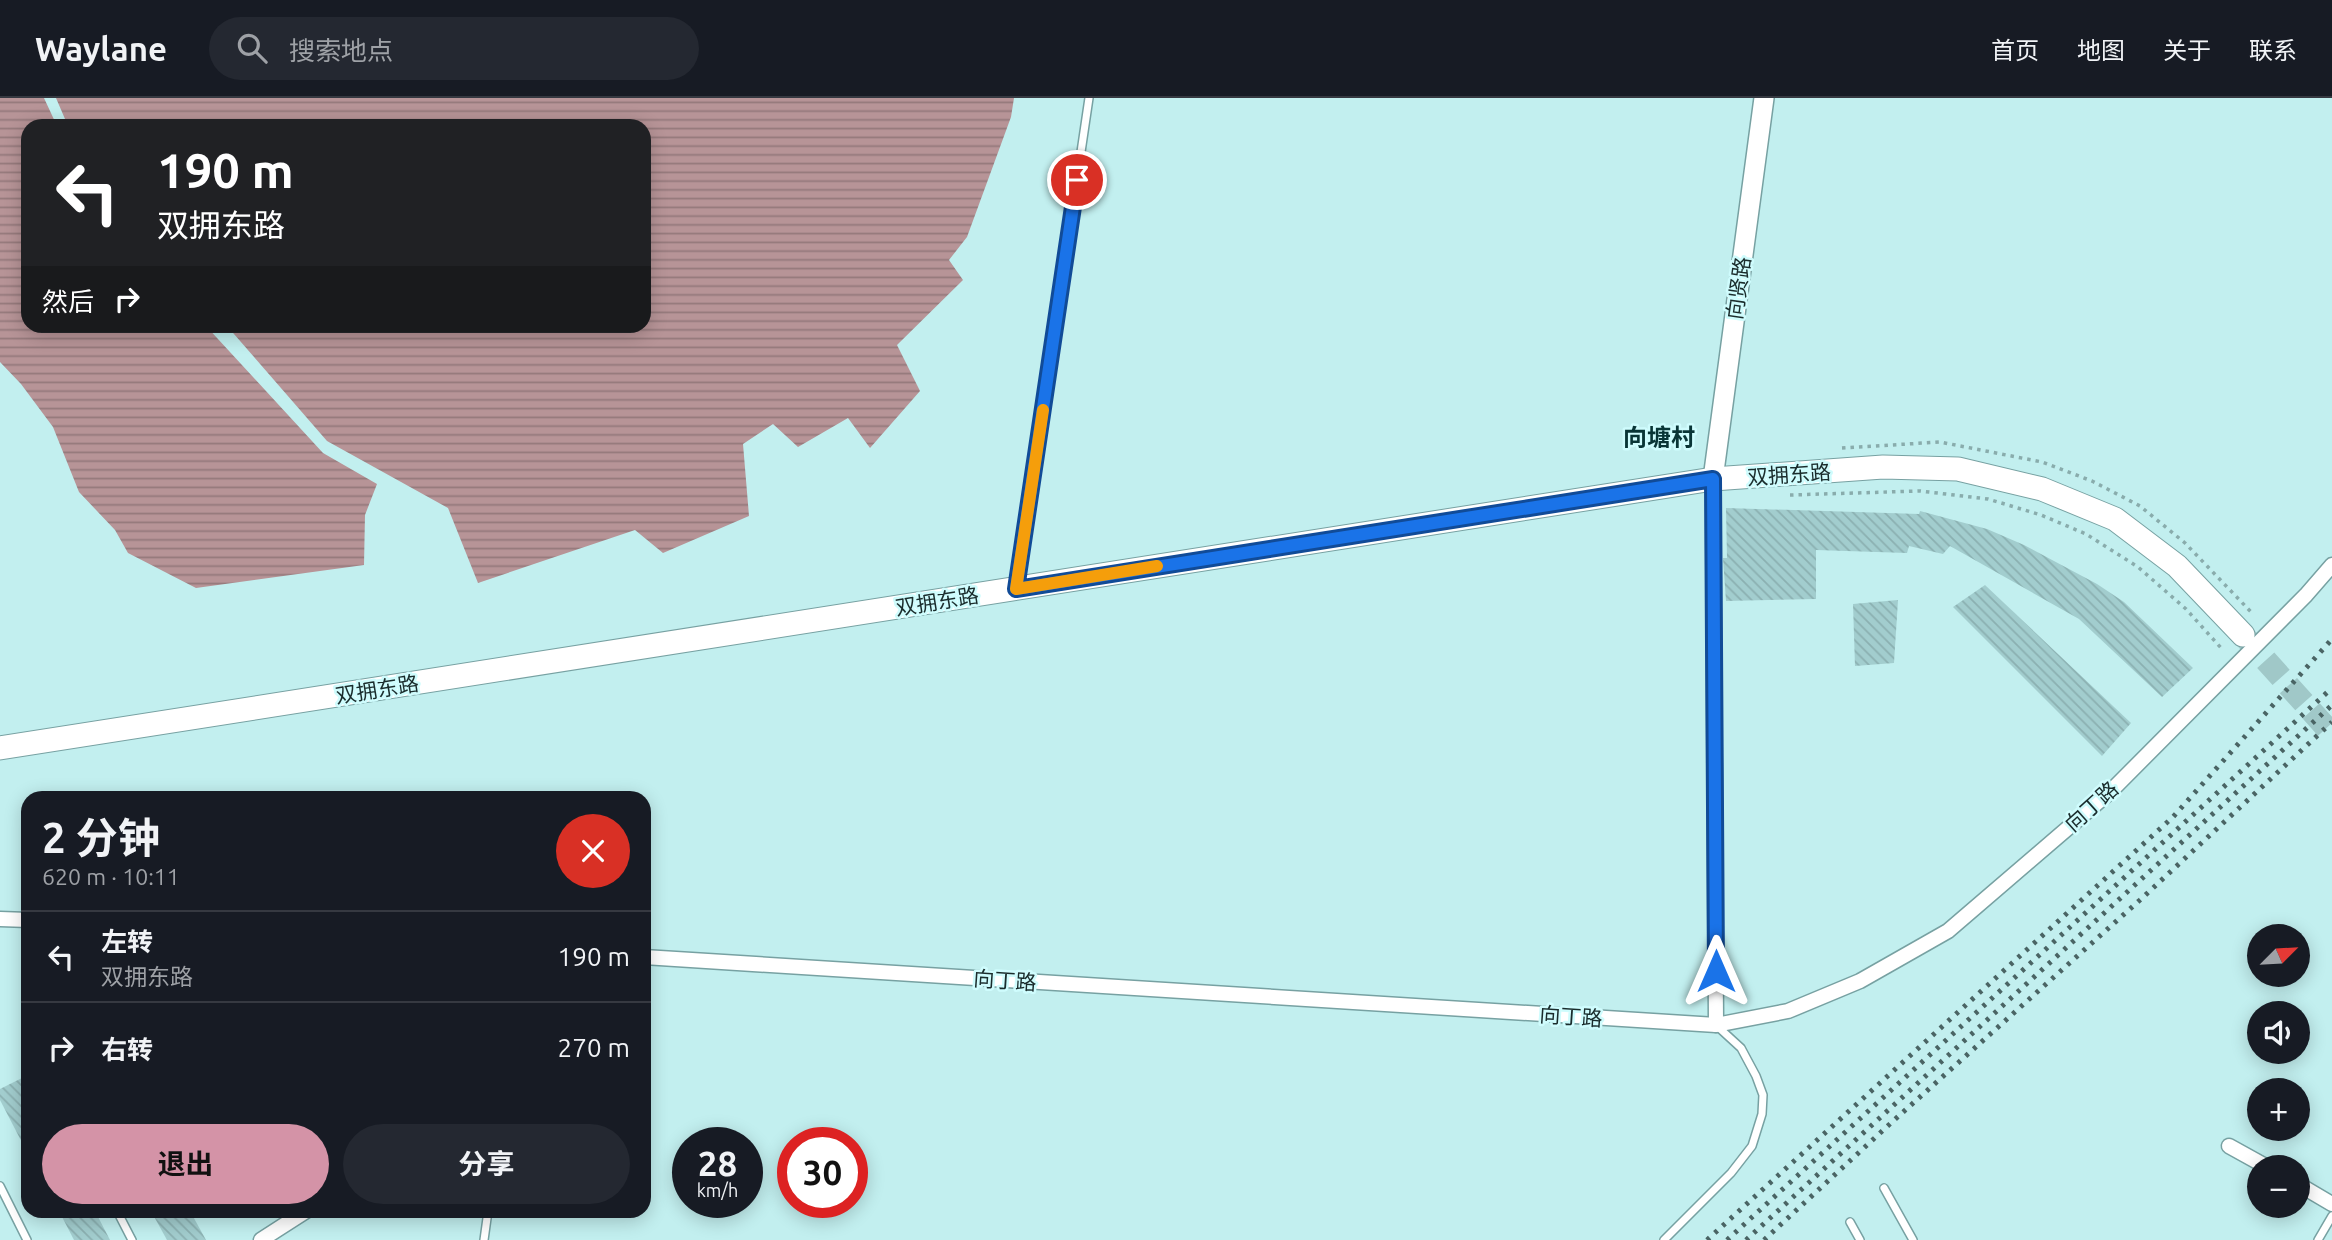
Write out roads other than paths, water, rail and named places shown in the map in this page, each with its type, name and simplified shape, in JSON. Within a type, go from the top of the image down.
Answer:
[{"type":"main road","name":"双拥东路","points":[[0,748],[1713,479],[1883,467],[1958,469],[2042,489],[2115,519],[2177,566],[2243,635]]},
{"type":"street","name":"向贤路","points":[[1713,479],[1764,98]]},
{"type":"street","points":[[1713,479],[1716,1026]]},
{"type":"street","name":"向丁路","points":[[651,957],[1716,1026],[1788,1011],[1860,981],[1948,931],[2111,790],[2306,595],[2332,565]]},
{"type":"street","points":[[0,919],[21,920]]},
{"type":"street","points":[[2229,1146],[2247,1156]]},
{"type":"street","points":[[2310,1191],[2332,1204]]},
{"type":"street","points":[[261,1240],[295,1218]]},
{"type":"lane","points":[[1016,589],[1089,98]]},
{"type":"lane","points":[[1664,1240],[1731,1173],[1752,1146],[1762,1114],[1763,1095],[1756,1076],[1741,1048],[1716,1026]]},
{"type":"lane","points":[[0,1186],[27,1240]]},
{"type":"lane","points":[[1884,1188],[1913,1240]]},
{"type":"lane","points":[[2318,1240],[2332,1216]]},
{"type":"lane","points":[[121,1218],[132,1240]]},
{"type":"lane","points":[[484,1240],[487,1218]]},
{"type":"lane","points":[[1850,1222],[1860,1240]]},
{"type":"tunnel","points":[[2243,635],[2332,734]]},
{"type":"railway","points":[[1707,1240],[2173,817],[2332,639]]},
{"type":"railway","points":[[1727,1240],[2332,688]]},
{"type":"railway","points":[[1746,1240],[2332,705]]},
{"type":"railway","points":[[1764,1240],[2140,900],[2332,722]]},
{"type":"district","name":"向塘村","points":[[1659,437]]}]
